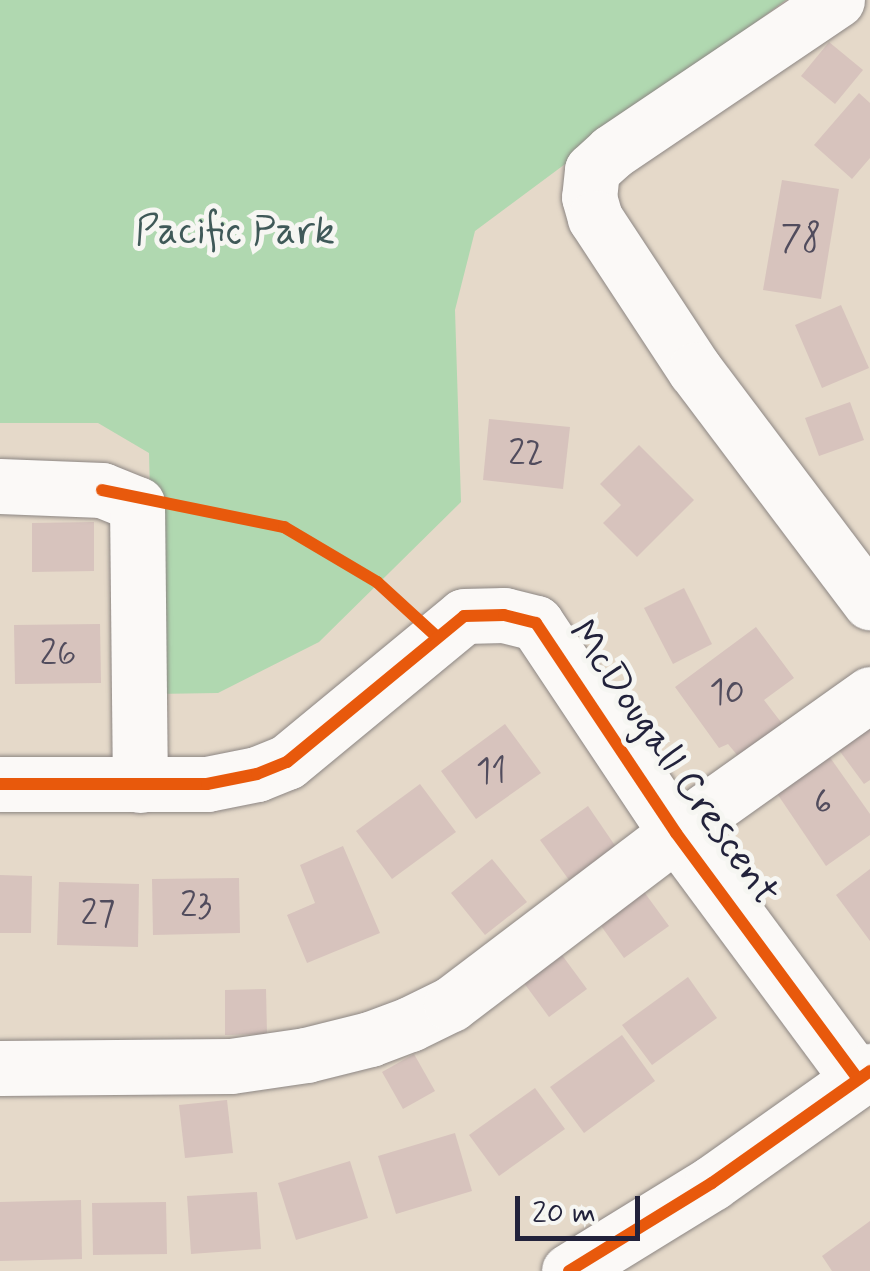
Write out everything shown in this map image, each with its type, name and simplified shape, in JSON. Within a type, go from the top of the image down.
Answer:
[{"type":"street","points":[[837,0],[612,152],[592,170],[589,197],[595,218],[695,370],[870,602]]},
{"type":"street","points":[[0,486],[102,490],[137,504],[140,784]]},
{"type":"street","name":"McDougall Crescent","points":[[0,784],[207,784],[258,774],[288,762],[464,616],[504,615],[536,623],[676,833],[864,1075]]},
{"type":"street","points":[[0,1068],[231,1066],[370,1040],[452,1004],[676,833],[870,694]]},
{"type":"street","points":[[569,1271],[712,1183],[864,1075]]},
{"type":"green space","name":"Pacific Park","points":[[0,0],[786,0],[475,231],[455,310],[461,502],[319,642],[218,693],[155,694],[149,453],[98,423],[0,423]]},
{"type":"building","points":[[829,42],[863,70],[835,104],[801,76]]},
{"type":"building","points":[[859,93],[870,103],[870,158],[852,179],[814,145]]},
{"type":"building","points":[[782,180],[839,189],[821,299],[763,290]]},
{"type":"building","points":[[841,305],[869,368],[822,388],[795,325]]},
{"type":"building","points":[[850,402],[864,440],[819,456],[805,418]]},
{"type":"building","points":[[489,419],[570,427],[563,489],[483,480]]},
{"type":"building","points":[[639,445],[694,500],[637,557],[603,523],[621,505],[600,484]]},
{"type":"building","points":[[94,522],[94,571],[32,572],[32,523]]},
{"type":"building","points":[[684,588],[712,644],[673,664],[644,608]]},
{"type":"building","points":[[100,624],[101,683],[15,684],[14,625]]},
{"type":"building","points":[[756,627],[794,678],[764,700],[787,730],[743,762],[728,744],[719,748],[675,687]]},
{"type":"building","points":[[870,720],[870,780],[864,784],[836,746]]},
{"type":"building","points":[[505,724],[541,773],[476,819],[441,771]]},
{"type":"building","points":[[829,756],[870,814],[870,835],[826,866],[776,792]]},
{"type":"building","points":[[420,784],[456,832],[392,879],[356,831]]},
{"type":"building","points":[[588,806],[616,847],[569,880],[540,840]]},
{"type":"building","points":[[343,846],[380,933],[307,963],[287,915],[315,903],[300,865]]},
{"type":"building","points":[[492,859],[527,902],[485,935],[451,893]]},
{"type":"building","points":[[870,869],[870,941],[836,895]]},
{"type":"building","points":[[0,875],[32,876],[31,933],[0,933]]},
{"type":"building","points":[[239,878],[240,933],[153,935],[152,879]]},
{"type":"building","points":[[59,882],[139,884],[138,947],[57,945]]},
{"type":"building","points":[[639,885],[669,926],[624,958],[594,916]]},
{"type":"building","points":[[559,951],[587,989],[549,1017],[521,979]]},
{"type":"building","points":[[688,977],[717,1018],[652,1065],[622,1025]]},
{"type":"building","points":[[266,989],[267,1034],[225,1035],[225,990]]},
{"type":"building","points":[[622,1035],[655,1081],[584,1133],[550,1087]]},
{"type":"building","points":[[414,1054],[435,1091],[403,1109],[382,1072]]},
{"type":"building","points":[[535,1088],[565,1129],[499,1176],[469,1135]]},
{"type":"building","points":[[227,1100],[233,1153],[185,1158],[179,1105]]},
{"type":"building","points":[[455,1133],[472,1191],[396,1214],[378,1156]]},
{"type":"building","points":[[350,1161],[368,1218],[296,1240],[278,1183]]},
{"type":"building","points":[[257,1192],[261,1249],[191,1254],[187,1196]]},
{"type":"building","points":[[81,1200],[82,1259],[0,1261],[0,1202]]},
{"type":"building","points":[[166,1202],[167,1254],[93,1255],[92,1203]]},
{"type":"building","points":[[870,1221],[870,1271],[832,1271],[822,1256]]},
{"type":"cycle path","points":[[102,490],[284,527],[377,582],[436,636]]},
{"type":"cycle path","points":[[0,784],[207,784],[257,774],[287,762],[464,616],[504,615],[536,623],[676,833],[858,1079]]},
{"type":"cycle path","points":[[569,1271],[712,1183],[870,1071]]}]
